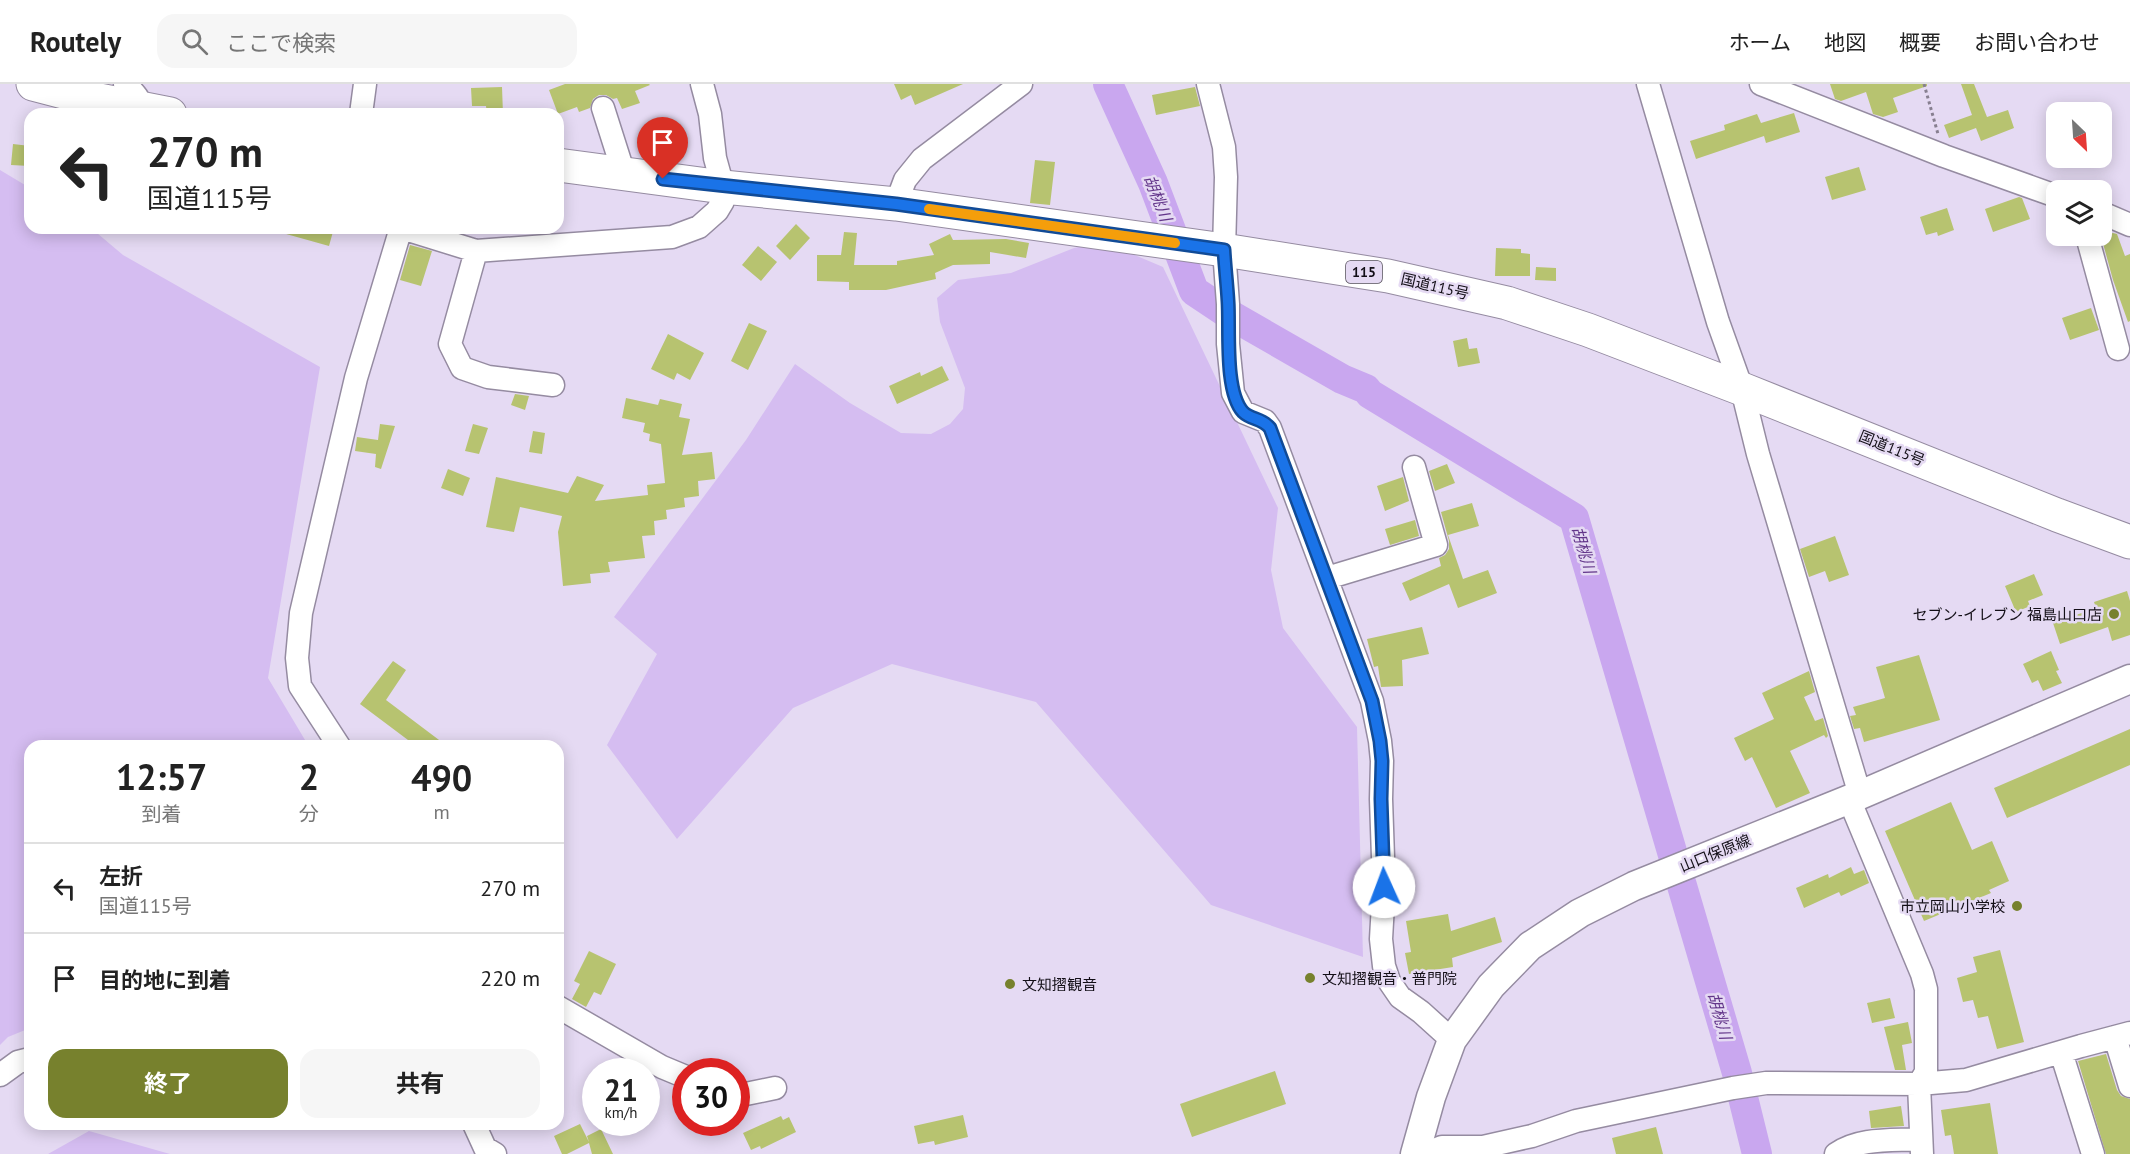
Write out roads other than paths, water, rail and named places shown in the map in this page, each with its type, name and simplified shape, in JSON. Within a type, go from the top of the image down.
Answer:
[{"type":"highway","points":[[33,84],[145,102]]},
{"type":"highway","name":"国道115号","points":[[564,166],[723,187],[896,204],[1224,250],[1388,276],[1507,303],[1588,330],[1742,388],[2057,515],[2130,542]]},
{"type":"main road","name":"山口保原線","points":[[1415,1154],[1431,1097],[1452,1040],[1491,987],[1530,946],[1580,913],[1634,886],[1855,797],[2130,679]]},
{"type":"street","points":[[362,108],[365,84]]},
{"type":"street","points":[[421,234],[476,251],[672,237],[699,227],[717,211],[723,201],[723,187],[715,158],[710,114],[702,84]]},
{"type":"street","points":[[896,204],[905,180],[922,159],[1021,84]]},
{"type":"street","points":[[1208,84],[1224,147],[1226,177],[1224,250],[1228,344],[1233,393],[1243,412],[1265,422],[1270,428],[1372,701],[1380,741],[1384,887],[1381,939],[1384,966],[1389,981],[1400,997],[1421,1012],[1452,1040]]},
{"type":"street","points":[[1648,84],[1718,322],[1742,388],[1758,454],[1855,797],[1926,988],[1926,1072],[1919,1084],[1922,1146],[1860,1142],[1836,1154]]},
{"type":"street","points":[[1761,84],[1944,156],[2046,192]]},
{"type":"street","points":[[603,108],[624,174]]},
{"type":"street","points":[[2112,217],[2130,225]]},
{"type":"street","points":[[335,740],[300,686],[297,658],[301,613],[356,378],[399,234]]},
{"type":"street","points":[[2090,246],[2118,349]]},
{"type":"street","points":[[476,251],[450,344],[462,368],[488,377],[553,385]]},
{"type":"street","points":[[1327,578],[1436,545],[1414,466]]},
{"type":"street","points":[[564,1010],[672,1071]]},
{"type":"street","points":[[1424,1154],[1442,1147],[1483,1148],[1532,1136],[1576,1121],[1766,1083],[1919,1084],[1966,1080],[2122,1035],[2130,1086]]},
{"type":"street","points":[[2061,1052],[2092,1154]]},
{"type":"street","points":[[0,1075],[18,1062],[24,1060]]},
{"type":"street","points":[[750,1093],[775,1088]]},
{"type":"street","points":[[477,1130],[485,1148],[495,1154]]},
{"type":"waterway","name":"胡桃川","points":[[1108,84],[1153,183],[1194,291],[1227,313],[1342,379],[1366,389],[1370,394],[1574,518],[1737,1073],[1757,1154]]},
{"type":"place","name":"セブン-イレブン 福島山口店","points":[[2114,614]]},
{"type":"place","name":"市立岡山小学校","points":[[2017,906]]},
{"type":"place","name":"文知摺観音・普門院","points":[[1310,978]]},
{"type":"place","name":"文知摺観音","points":[[1010,984]]}]
